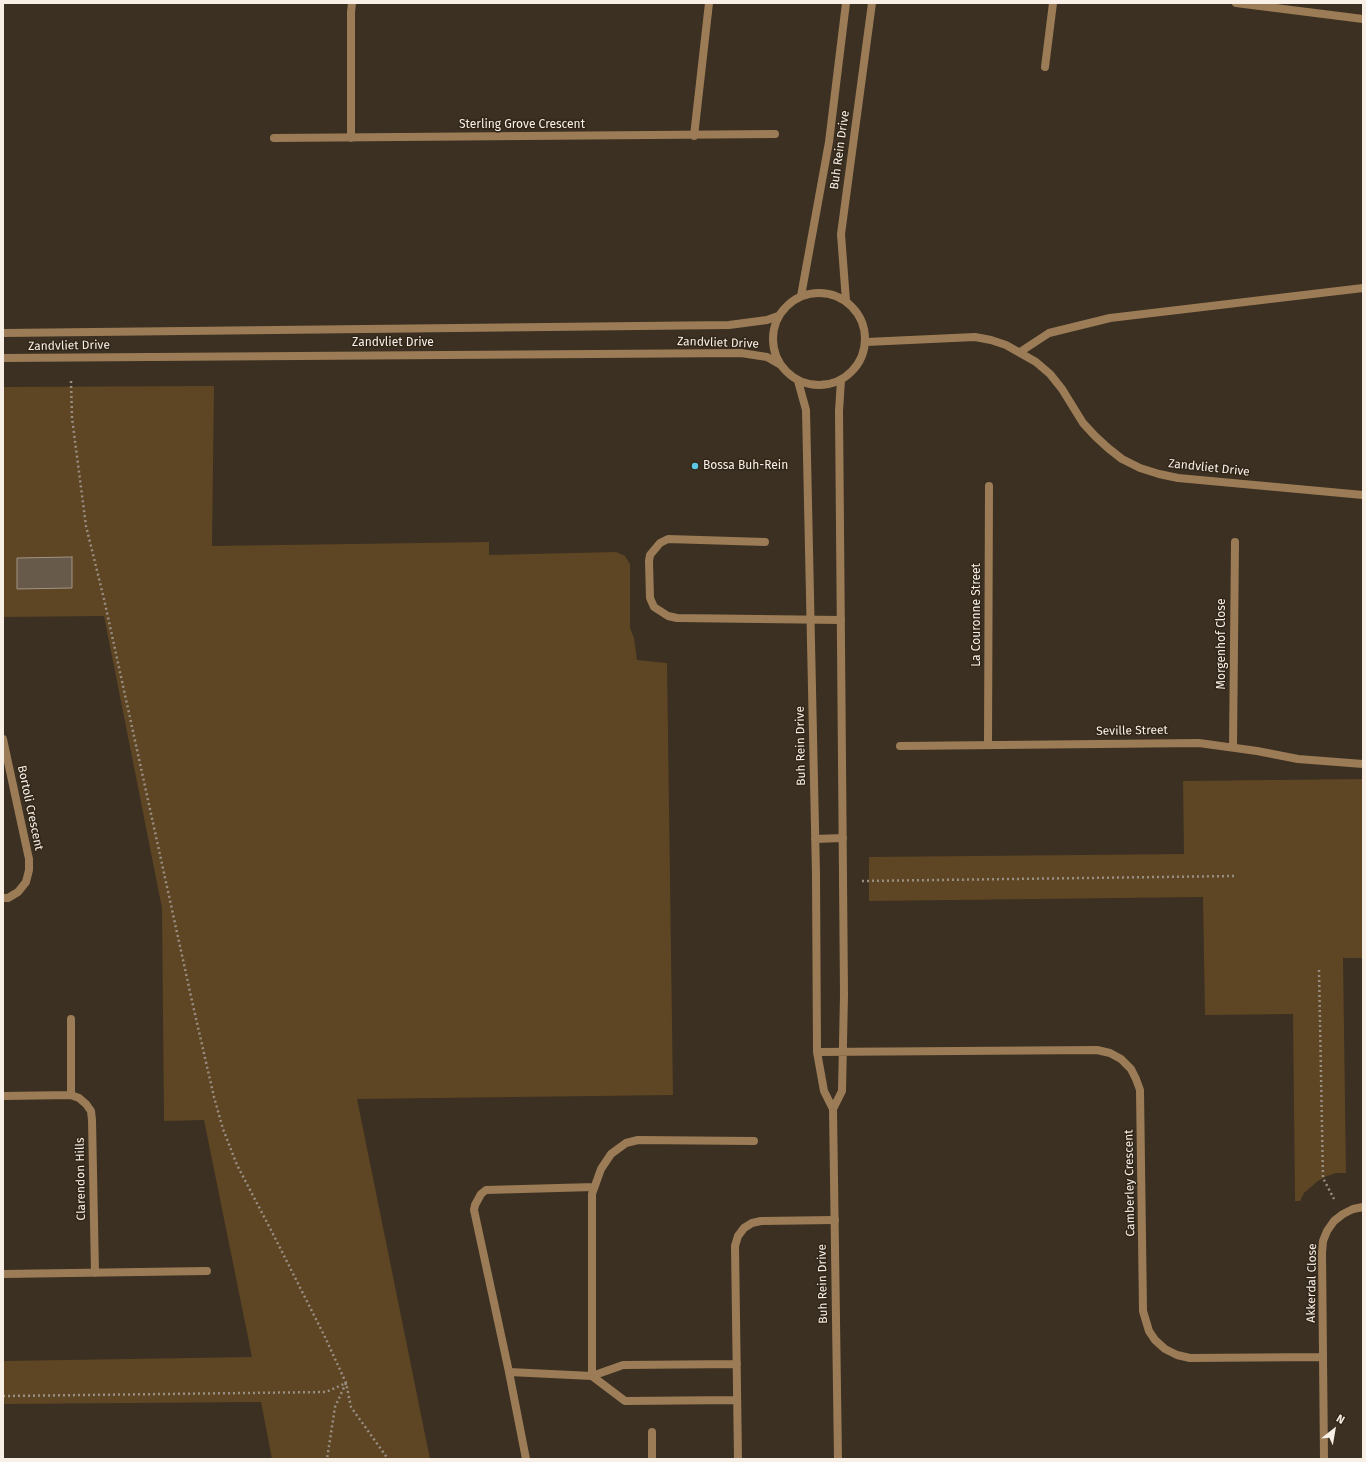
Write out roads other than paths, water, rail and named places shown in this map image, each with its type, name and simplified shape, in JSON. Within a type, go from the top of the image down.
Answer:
[{"type":"street","points":[[351,138],[352,3]]},
{"type":"street","points":[[694,136],[709,3]]},
{"type":"street","name":"Buh Rein Drive","points":[[801,296],[829,142],[846,3]]},
{"type":"street","name":"Buh Rein Drive","points":[[846,301],[841,234],[872,3]]},
{"type":"street","points":[[1045,67],[1053,3]]},
{"type":"street","points":[[1236,3],[1363,19]]},
{"type":"street","name":"Sterling Grove Crescent","points":[[274,138],[694,136],[775,134]]},
{"type":"street","points":[[1020,352],[1049,333],[1110,318],[1363,288]]},
{"type":"street","points":[[816,293],[832,294],[846,301],[857,312],[864,326],[866,342],[862,357],[854,371],[841,380],[827,385],[812,385],[798,380],[786,372],[777,359],[773,345],[773,330],[778,316],[788,304],[801,296],[816,293]]},
{"type":"street","name":"Zandvliet Drive","points":[[3,333],[729,325],[767,320],[778,316]]},
{"type":"street","name":"Zandvliet Drive","points":[[866,342],[976,337],[991,340],[1020,352],[1036,362],[1050,374],[1062,389],[1084,423],[1108,448],[1122,459],[1140,468],[1159,474],[1178,478],[1363,495]]},
{"type":"street","name":"Zandvliet Drive","points":[[3,358],[741,353],[767,357],[781,365]]},
{"type":"street","name":"Buh Rein Drive","points":[[798,380],[806,410],[815,839],[817,1052],[824,1091],[833,1109],[838,1459]]},
{"type":"street","name":"Buh Rein Drive","points":[[833,1109],[842,1091],[844,995],[839,411],[841,380]]},
{"type":"street","name":"La Couronne Street","points":[[988,745],[989,486]]},
{"type":"street","points":[[765,542],[668,539],[660,543],[650,555],[649,561],[650,598],[654,607],[668,616],[677,618],[810,618],[841,620]]},
{"type":"street","name":"Morgenhof Close","points":[[1233,747],[1235,542]]},
{"type":"street","name":"Bortoli Crescent","points":[[3,739],[29,859],[29,870],[26,882],[18,892],[8,898],[3,898]]},
{"type":"street","name":"Seville Street","points":[[900,746],[1199,742],[1298,759],[1363,764]]},
{"type":"street","points":[[815,839],[843,838]]},
{"type":"street","points":[[3,1096],[71,1095],[71,1019]]},
{"type":"street","name":"Camberley Crescent","points":[[817,1052],[1097,1050],[1110,1053],[1121,1059],[1131,1069],[1140,1090],[1144,1311],[1149,1331],[1155,1340],[1165,1349],[1177,1355],[1190,1358],[1323,1357]]},
{"type":"street","name":"Clarendon Hills","points":[[71,1095],[79,1098],[91,1111],[95,1273]]},
{"type":"street","points":[[592,1376],[592,1194],[601,1169],[611,1154],[626,1143],[638,1140],[754,1141]]},
{"type":"street","points":[[526,1459],[474,1210],[477,1198],[486,1190],[594,1187]]},
{"type":"street","name":"Akkerdal Close","points":[[1323,1357],[1322,1247],[1327,1230],[1334,1221],[1353,1209],[1363,1207]]},
{"type":"street","points":[[738,1459],[735,1246],[738,1236],[744,1228],[752,1223],[762,1221],[835,1220]]},
{"type":"street","points":[[3,1274],[207,1271]]},
{"type":"street","points":[[1323,1357],[1324,1459]]},
{"type":"street","points":[[509,1372],[592,1376],[623,1365],[737,1364]]},
{"type":"street","points":[[592,1376],[625,1401],[737,1400]]},
{"type":"street","points":[[652,1432],[652,1459]]},
{"type":"place","name":"Bossa Buh-Rein","points":[[695,466]]}]
